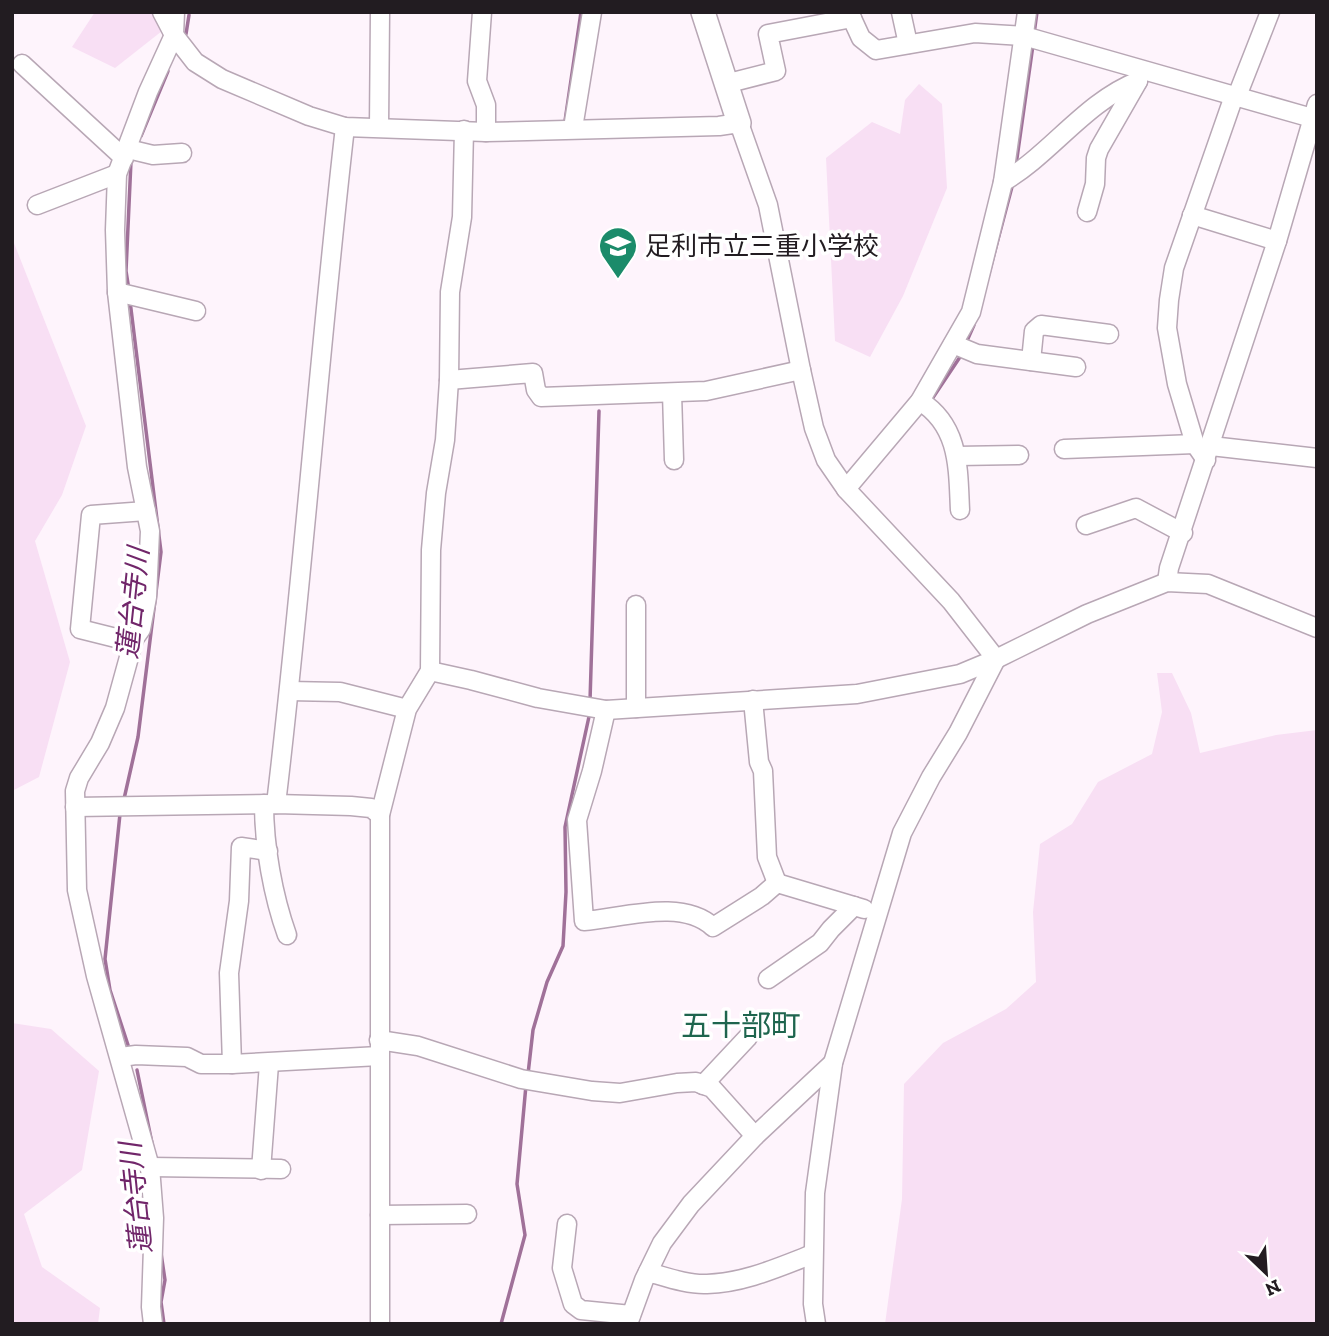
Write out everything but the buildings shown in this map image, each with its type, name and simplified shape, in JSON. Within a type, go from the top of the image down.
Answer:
[{"type":"main road","points":[[703,12],[739,123]]},
{"type":"street","points":[[162,12],[174,36],[195,62],[222,79],[309,116],[345,127],[486,132],[719,126],[739,123],[768,205],[814,428],[826,460],[846,489],[951,601],[996,659]]},
{"type":"street","points":[[153,1324],[151,1307],[154,1218],[150,1167],[96,976],[77,890],[75,791],[115,708],[134,639],[141,629],[147,597],[150,531],[130,419],[117,292],[115,230],[123,161],[148,92],[174,36],[175,12]]},
{"type":"street","points":[[379,127],[380,12]]},
{"type":"street","points":[[482,12],[477,81],[486,105],[486,132]]},
{"type":"street","points":[[573,128],[592,12]]},
{"type":"street","points":[[901,12],[908,44]]},
{"type":"street","points":[[846,489],[920,401],[971,313],[1003,182],[1027,12]]},
{"type":"street","points":[[1204,450],[1177,384],[1167,328],[1174,268],[1234,96],[1239,91],[1270,12]]},
{"type":"street","points":[[725,83],[776,71],[768,34],[850,15],[861,38],[876,50],[975,33],[1024,36],[1141,76],[1314,111],[1278,241],[1204,450],[1167,582]]},
{"type":"street","points":[[22,64],[123,161]]},
{"type":"street","points":[[1003,182],[1023,170],[1089,112],[1141,76]]},
{"type":"street","points":[[1087,212],[1096,184],[1096,158],[1099,149],[1141,76]]},
{"type":"street","points":[[286,935],[264,837],[289,691],[316,388],[345,127]]},
{"type":"street","points":[[380,1324],[380,815],[407,709],[430,671],[431,550],[436,493],[445,440],[450,292],[462,217],[464,130]]},
{"type":"street","points":[[37,205],[123,161],[182,153]]},
{"type":"street","points":[[1192,215],[1278,241]]},
{"type":"street","points":[[117,292],[196,312]]},
{"type":"street","points":[[1031,361],[1034,331],[1041,325],[1109,334]]},
{"type":"street","points":[[953,344],[977,354],[1076,367]]},
{"type":"street","points":[[449,380],[533,373],[536,390],[541,397],[706,391],[801,370]]},
{"type":"street","points":[[672,393],[674,460]]},
{"type":"street","points":[[920,401],[934,413],[954,444],[960,510]]},
{"type":"street","points":[[1064,449],[1204,450],[1317,457]]},
{"type":"street","points":[[957,456],[1019,456]]},
{"type":"street","points":[[1086,524],[1136,508],[1182,533]]},
{"type":"street","points":[[134,639],[116,638],[80,629],[91,515],[146,511]]},
{"type":"street","points":[[430,671],[537,698],[606,710],[858,694],[960,674],[1087,614],[1167,582],[1208,584],[1317,628]]},
{"type":"street","points":[[636,605],[636,708]]},
{"type":"street","points":[[816,1324],[813,1304],[815,1193],[833,1063],[902,833],[996,659]]},
{"type":"street","points":[[289,691],[340,692],[407,709]]},
{"type":"street","points":[[753,700],[759,762],[763,771],[767,857],[777,883]]},
{"type":"street","points":[[606,710],[577,820],[584,920],[674,910],[704,918],[713,927],[762,896],[777,883]]},
{"type":"street","points":[[75,807],[270,804],[351,806],[372,808],[380,815]]},
{"type":"street","points":[[232,1064],[229,974],[239,901],[241,847],[268,851]]},
{"type":"street","points":[[777,883],[877,913]]},
{"type":"street","points":[[768,979],[820,943],[854,906]]},
{"type":"street","points":[[703,1085],[748,1037]]},
{"type":"street","points":[[121,1057],[187,1057],[201,1064],[269,1064],[379,1048],[418,1046],[521,1079],[592,1091],[620,1093],[696,1082],[712,1088],[755,1136]]},
{"type":"street","points":[[567,1224],[562,1268],[573,1304],[581,1310],[629,1319],[662,1242],[691,1204],[755,1136],[833,1063]]},
{"type":"street","points":[[261,1170],[269,1064]]},
{"type":"street","points":[[150,1167],[281,1169]]},
{"type":"street","points":[[380,1215],[467,1214]]},
{"type":"street","points":[[648,1272],[706,1284],[755,1276],[813,1254]]},
{"type":"shaded area","points":[[95,12],[152,12],[162,31],[115,68],[72,47]]},
{"type":"shaded area","points":[[919,84],[942,104],[947,188],[903,296],[870,357],[835,341],[826,158],[872,122],[900,134],[905,100]]},
{"type":"shaded area","points":[[12,238],[86,426],[62,495],[35,541],[70,662],[39,777],[12,791]]},
{"type":"shaded area","points":[[1157,673],[1172,673],[1191,713],[1200,753],[1276,735],[1317,730],[1317,1324],[885,1324],[902,1199],[904,1084],[943,1043],[1006,1009],[1036,982],[1033,912],[1040,844],[1072,824],[1098,782],[1152,754],[1162,712]]},
{"type":"shaded area","points":[[12,1023],[51,1029],[99,1071],[82,1170],[24,1214],[42,1267],[100,1308],[98,1324],[12,1324]]},
{"type":"waterway","points":[[565,121],[581,12]]},
{"type":"waterway","points":[[1034,34],[1037,12]]},
{"type":"waterway","name":"蓮台寺川","points":[[186,34],[189,15]]},
{"type":"waterway","points":[[1016,165],[1033,45]]},
{"type":"waterway","name":"蓮台寺川","points":[[141,136],[168,71]]},
{"type":"waterway","name":"蓮台寺川","points":[[129,290],[126,271],[131,161]]},
{"type":"waterway","points":[[988,277],[1013,183]]},
{"type":"waterway","name":"蓮台寺川","points":[[124,799],[138,737],[161,552],[130,301]]},
{"type":"waterway","points":[[966,343],[974,325]]},
{"type":"waterway","points":[[932,399],[962,354]]},
{"type":"waterway","points":[[590,701],[599,411]]},
{"type":"waterway","points":[[528,1074],[533,1030],[547,982],[563,946],[565,827],[590,712]]},
{"type":"waterway","name":"蓮台寺川","points":[[120,814],[105,959],[110,990],[128,1045]]},
{"type":"waterway","name":"蓮台寺川","points":[[137,1070],[153,1148]]},
{"type":"waterway","points":[[501,1324],[525,1235],[517,1184],[526,1085]]},
{"type":"waterway","name":"蓮台寺川","points":[[161,1253],[165,1280],[161,1302],[164,1324]]},
{"type":"place","name":"足利市立三重小学校","points":[[618,280]]},
{"type":"district","name":"五十部町","points":[[741,1026]]}]
